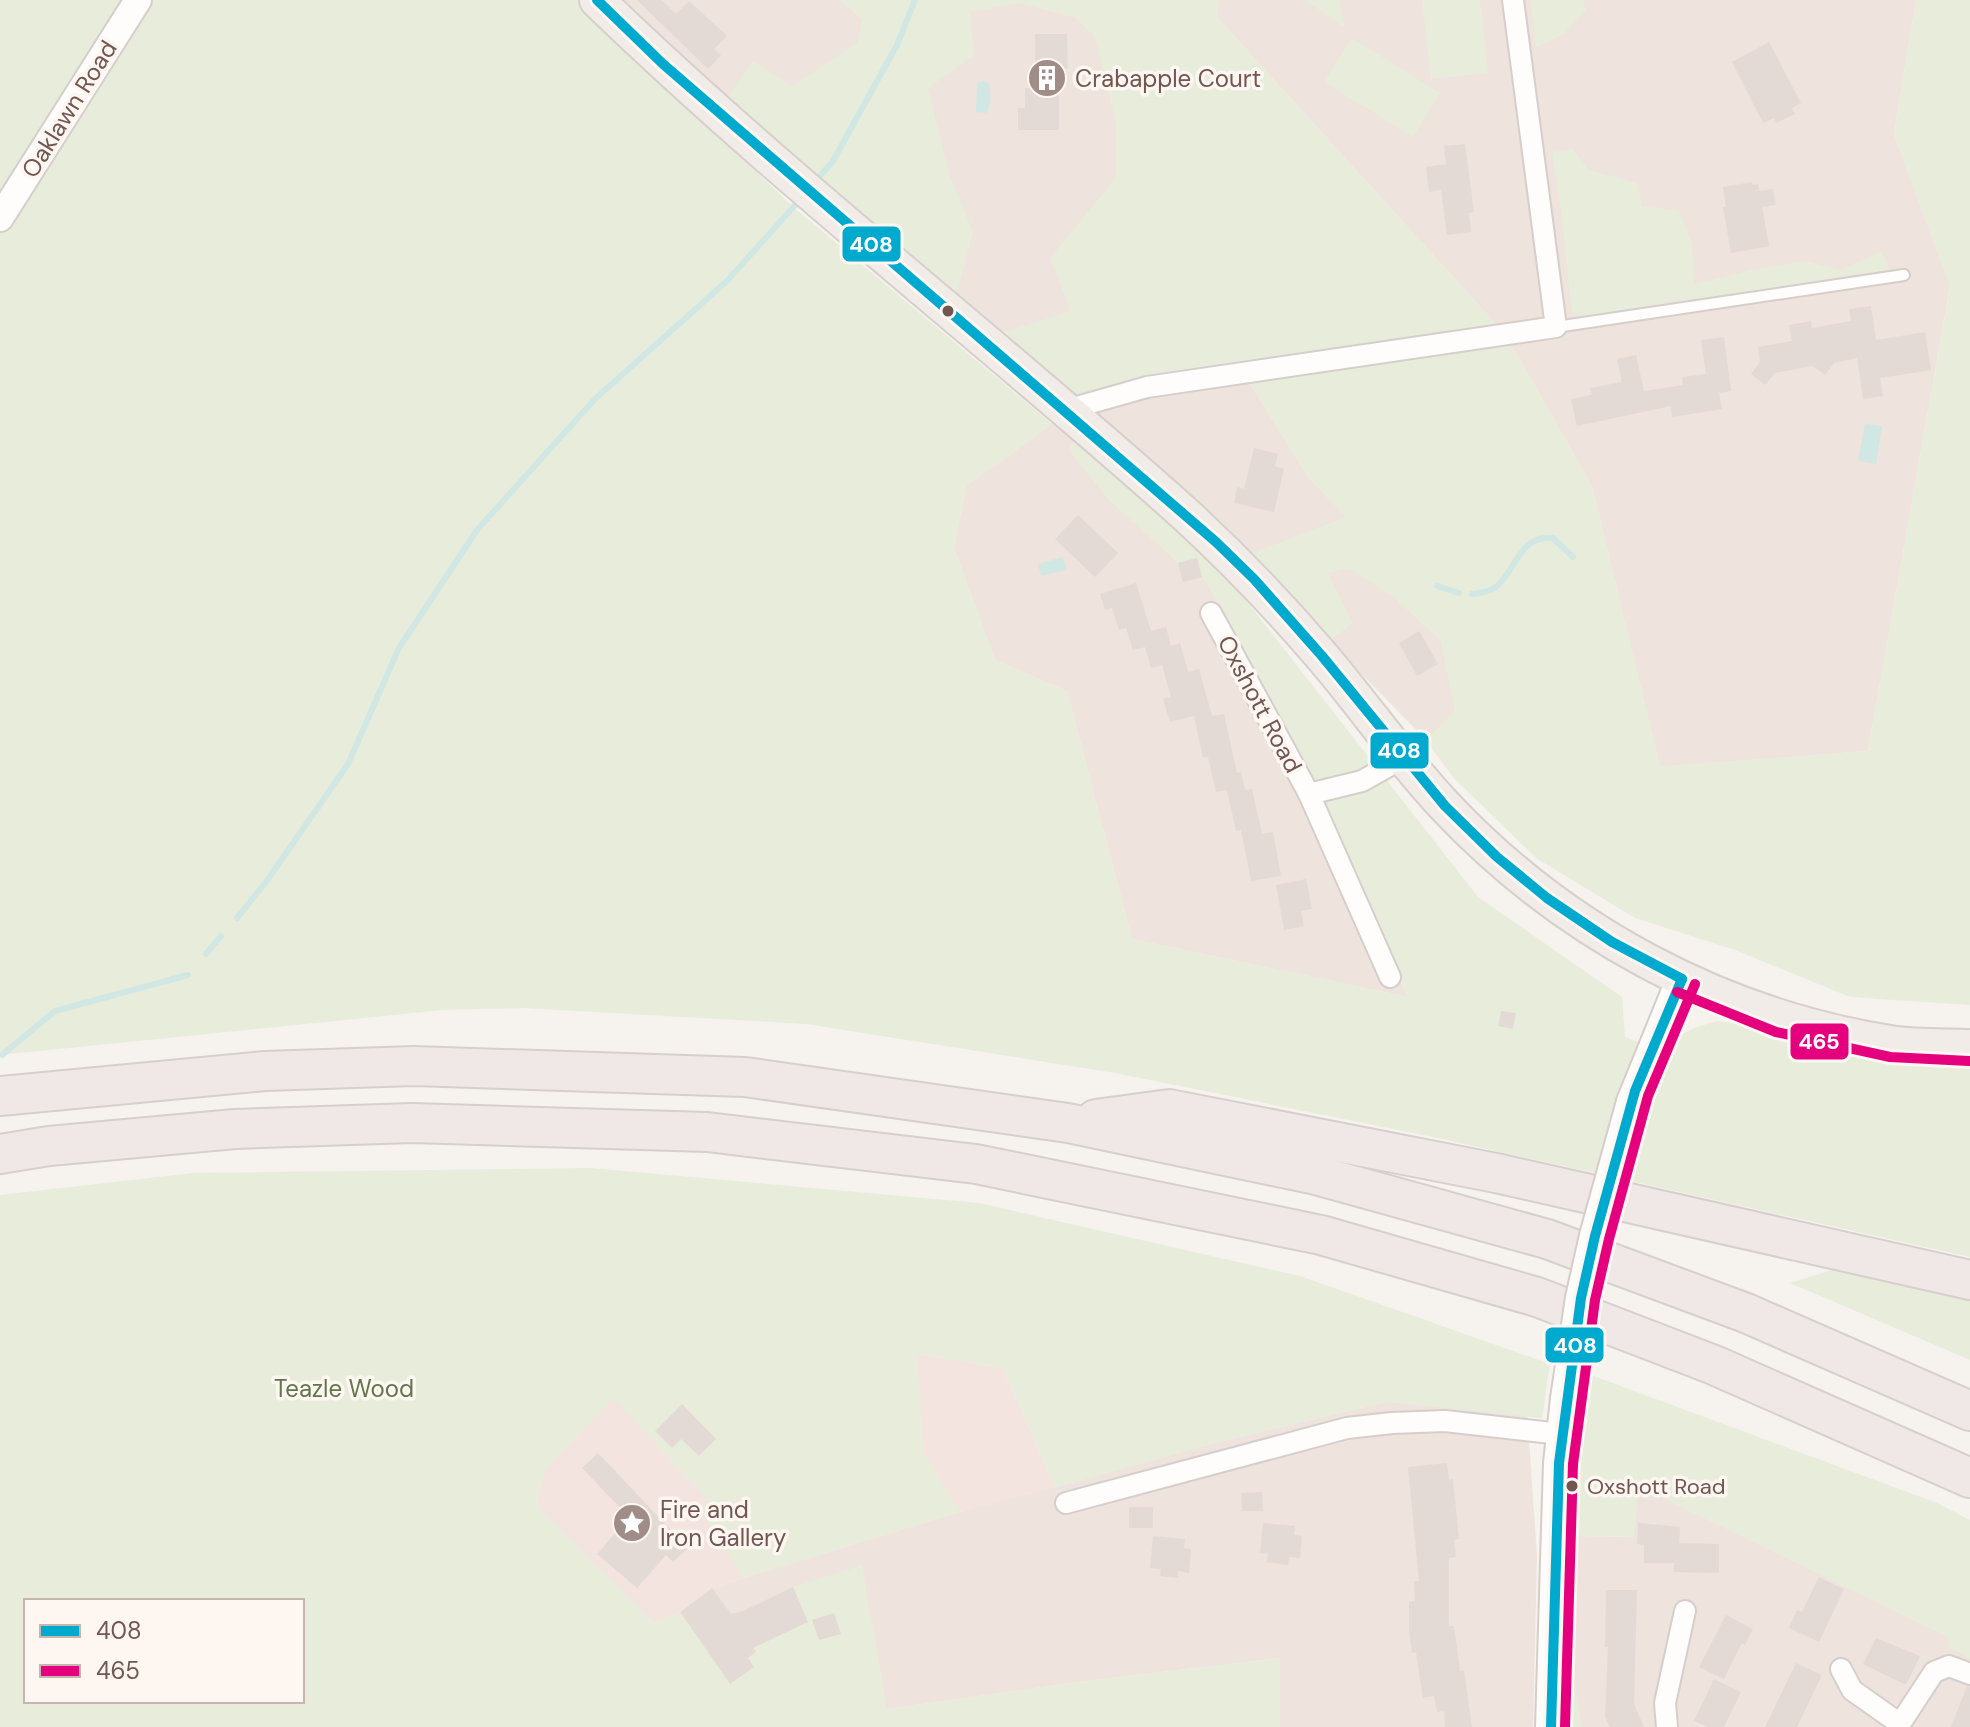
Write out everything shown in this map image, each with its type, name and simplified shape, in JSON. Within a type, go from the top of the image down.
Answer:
[{"type":"highway","points":[[0,1096],[265,1071],[414,1066],[745,1077],[1068,1123],[1316,1175],[1547,1239],[1746,1313],[1970,1411]]},
{"type":"highway","points":[[1068,1123],[1169,1109],[1496,1173],[1970,1280]]},
{"type":"highway","points":[[0,1154],[49,1146],[235,1129],[412,1123],[707,1132],[976,1164],[1321,1235],[1537,1297],[1714,1365],[1970,1478]]},
{"type":"main road","points":[[597,0],[663,64],[1216,542],[1254,579],[1322,656],[1445,806],[1497,857],[1547,898],[1612,942],[1682,979],[1779,1018],[1892,1043],[1970,1047]]},
{"type":"main road","points":[[1551,1727],[1561,1434],[1581,1298],[1632,1102],[1682,979]]},
{"type":"street","name":"Oaklawn Road","points":[[0,218],[138,0]]},
{"type":"street","points":[[1066,410],[1147,387],[1556,327],[1513,0]]},
{"type":"street","name":"Oxshott Road","points":[[1211,613],[1309,794],[1390,977]]},
{"type":"street","name":"Oxshott Road","points":[[1309,794],[1362,781],[1403,758]]},
{"type":"street","points":[[1066,1503],[1347,1428],[1445,1421],[1561,1434]]},
{"type":"street","points":[[1667,1727],[1665,1703],[1685,1611]]},
{"type":"street","points":[[1841,1669],[1852,1690],[1899,1725],[1934,1672],[1949,1666],[1970,1674]]},
{"type":"lane","points":[[1556,327],[1904,275]]},
{"type":"shaded area","points":[[615,0],[1058,0],[1095,36],[1247,360],[1249,382],[1308,477],[1449,625],[1517,750],[1453,776],[1426,740],[1267,577],[1241,594],[1223,613],[1408,997],[1132,939],[1067,691],[995,660],[954,548],[966,486],[1052,424],[1073,397],[706,87]]},
{"type":"shaded area","points":[[1219,0],[1916,0],[1894,134],[1950,286],[1868,751],[1660,767],[1592,486],[1515,351],[1493,321],[1216,16]]},
{"type":"shaded area","points":[[984,81],[989,84],[990,96],[986,113],[976,112],[977,83]]},
{"type":"shaded area","points":[[1865,424],[1882,426],[1876,464],[1858,461]]},
{"type":"shaded area","points":[[1063,557],[1066,570],[1041,576],[1038,564]]},
{"type":"shaded area","points":[[832,1340],[1003,1368],[1055,1488],[960,1512],[712,1588],[680,1612],[654,1623],[536,1506],[544,1471],[613,1397]]},
{"type":"shaded area","points":[[1385,1402],[1527,1410],[1537,1556],[1533,1727],[1280,1727],[1280,1658],[1084,1681],[887,1709],[730,1684],[712,1588],[960,1512],[1219,1442]]},
{"type":"shaded area","points":[[1635,1489],[1647,1490],[1970,1596],[1970,1727],[1569,1727],[1577,1536],[1633,1537]]},
{"type":"green space","points":[[0,0],[579,0],[792,206],[1052,424],[966,486],[954,548],[995,660],[1067,691],[1132,939],[1408,997],[1223,613],[1202,577],[1197,558],[1178,563],[1107,498],[1068,449],[1076,439],[1213,564],[1241,594],[1478,897],[1622,997],[1625,1037],[1664,1052],[1688,1031],[1718,1021],[1970,1061],[1970,1257],[1433,1137],[1115,1073],[806,1024],[524,1008],[443,1010],[0,1055]]},
{"type":"green space","points":[[839,0],[1219,0],[1216,16],[1493,321],[1515,351],[1592,486],[1660,766],[1868,751],[1950,287],[1894,134],[1916,0],[1970,0],[1970,1005],[1850,997],[1735,950],[1635,918],[1536,858],[1453,777],[1426,740],[1455,710],[1440,640],[1394,598],[1349,568],[1328,573],[1353,623],[1329,641],[1247,555],[1346,517],[1308,477],[1249,382],[1247,360],[1126,383],[1073,397],[999,334],[1071,311],[1050,258],[1116,178],[1116,124],[1095,37],[1076,18],[1019,3],[970,12],[974,55],[928,88],[950,176],[973,232],[956,298],[724,102],[753,61],[792,86],[858,42],[862,19]]},
{"type":"green space","points":[[1305,0],[1339,0],[1345,28]]},
{"type":"green space","points":[[1422,0],[1480,0],[1488,73],[1431,79]]},
{"type":"green space","points":[[1530,0],[1583,0],[1586,11],[1562,35],[1536,47]]},
{"type":"green space","points":[[1352,38],[1440,93],[1413,137],[1324,82]]},
{"type":"green space","points":[[1573,149],[1589,170],[1637,183],[1642,206],[1679,211],[1692,243],[1694,284],[1805,261],[1841,270],[1881,251],[1890,269],[1587,318],[1572,312],[1552,152]]},
{"type":"green space","name":"Teazle Wood","points":[[591,1168],[979,1203],[1300,1276],[1550,1364],[1542,1418],[1385,1402],[1219,1442],[1055,1488],[1003,1368],[917,1354],[924,1454],[960,1512],[745,1578],[699,1510],[708,1501],[613,1398],[544,1471],[537,1506],[654,1623],[680,1612],[730,1684],[754,1667],[748,1658],[756,1651],[745,1636],[757,1645],[808,1622],[793,1587],[862,1565],[887,1709],[1084,1681],[1280,1658],[1280,1727],[0,1727],[0,1195],[193,1173]]},
{"type":"green space","points":[[1838,1268],[1970,1293],[1970,1360],[1790,1283]]},
{"type":"green space","points":[[1591,1375],[1937,1503],[1970,1520],[1970,1659],[1949,1647],[1948,1637],[1646,1490],[1638,1498],[1634,1537],[1576,1536],[1574,1683],[1582,1727],[1563,1727],[1571,1531]]},
{"type":"building","points":[[637,0],[662,0],[676,14],[689,1],[727,36],[714,49],[721,55],[708,69]]},
{"type":"building","name":"Crabapple Court","points":[[1035,34],[1067,34],[1068,69],[1059,69],[1059,130],[1018,130],[1018,108],[1025,108],[1025,88],[1035,88]]},
{"type":"building","points":[[1769,42],[1801,103],[1792,108],[1795,114],[1776,123],[1774,118],[1763,123],[1732,62]]},
{"type":"building","points":[[1465,144],[1474,212],[1469,213],[1471,232],[1447,235],[1441,190],[1429,192],[1426,167],[1446,164],[1444,146]]},
{"type":"building","points":[[1752,182],[1753,185],[1758,184],[1759,191],[1773,189],[1776,205],[1762,207],[1769,246],[1731,253],[1723,207],[1726,207],[1723,187]]},
{"type":"building","points":[[1871,306],[1876,340],[1925,332],[1931,370],[1880,378],[1883,396],[1863,399],[1857,358],[1834,363],[1825,375],[1813,366],[1775,373],[1765,385],[1751,374],[1760,362],[1758,347],[1792,341],[1789,325],[1811,321],[1812,328],[1851,321],[1849,309]]},
{"type":"building","points":[[1724,337],[1731,391],[1719,393],[1722,409],[1672,417],[1671,406],[1577,426],[1571,399],[1592,395],[1590,388],[1622,382],[1617,359],[1636,355],[1644,391],[1683,385],[1682,377],[1706,374],[1701,340]]},
{"type":"building","points":[[1254,448],[1278,454],[1275,466],[1284,469],[1274,512],[1234,503],[1237,487],[1244,489]]},
{"type":"building","points":[[1078,515],[1118,553],[1095,577],[1055,539]]},
{"type":"building","points":[[1197,558],[1202,577],[1183,582],[1178,563]]},
{"type":"building","points":[[1136,583],[1151,631],[1166,627],[1171,646],[1180,643],[1188,672],[1199,669],[1212,716],[1224,714],[1237,773],[1241,772],[1245,790],[1252,789],[1262,834],[1273,832],[1281,876],[1251,881],[1241,830],[1236,831],[1227,790],[1216,792],[1208,757],[1203,758],[1194,716],[1170,722],[1163,699],[1171,697],[1162,665],[1151,668],[1145,647],[1133,650],[1126,628],[1119,630],[1112,608],[1105,610],[1100,594]]},
{"type":"building","points":[[1419,631],[1438,664],[1417,676],[1399,643]]},
{"type":"building","points":[[1306,879],[1312,909],[1301,911],[1304,926],[1284,930],[1276,885]]},
{"type":"building","points":[[1501,1011],[1516,1013],[1513,1029],[1498,1026]]},
{"type":"building","points":[[682,1404],[716,1439],[699,1456],[681,1439],[672,1448],[655,1431]]},
{"type":"building","points":[[598,1453],[688,1548],[673,1562],[666,1555],[637,1588],[597,1554],[629,1517],[582,1468]]},
{"type":"building","points":[[1447,1463],[1449,1480],[1453,1479],[1459,1539],[1454,1540],[1456,1557],[1449,1558],[1449,1626],[1454,1626],[1472,1727],[1445,1727],[1444,1711],[1437,1712],[1434,1696],[1423,1698],[1416,1652],[1412,1653],[1409,1631],[1409,1602],[1415,1601],[1414,1581],[1419,1581],[1408,1467]]},
{"type":"building","points":[[1262,1492],[1263,1511],[1242,1511],[1241,1493]]},
{"type":"building","points":[[1129,1507],[1153,1507],[1153,1528],[1129,1528]]},
{"type":"building","points":[[1263,1523],[1295,1526],[1294,1535],[1302,1536],[1300,1558],[1289,1557],[1288,1565],[1267,1562],[1268,1554],[1260,1553]]},
{"type":"building","points":[[1638,1523],[1680,1527],[1679,1543],[1719,1544],[1719,1573],[1674,1572],[1674,1563],[1644,1563],[1644,1545],[1637,1544]]},
{"type":"building","points":[[1153,1536],[1185,1539],[1184,1548],[1191,1549],[1189,1573],[1178,1571],[1178,1578],[1160,1576],[1161,1569],[1150,1568]]},
{"type":"building","points":[[1819,1577],[1844,1589],[1819,1642],[1789,1628],[1797,1610],[1802,1612]]},
{"type":"building","points":[[793,1587],[808,1622],[753,1648],[756,1652],[748,1658],[754,1667],[730,1684],[680,1612],[712,1588],[731,1614]]},
{"type":"building","points":[[1606,1590],[1637,1590],[1634,1704],[1644,1727],[1610,1727],[1605,1717],[1608,1647],[1605,1647]]},
{"type":"building","points":[[834,1613],[841,1634],[819,1640],[812,1620]]},
{"type":"building","points":[[1726,1615],[1753,1629],[1745,1645],[1742,1643],[1724,1679],[1699,1667]]},
{"type":"building","points":[[1876,1638],[1920,1656],[1906,1685],[1863,1664]]},
{"type":"building","points":[[1796,1663],[1822,1675],[1797,1727],[1765,1727]]},
{"type":"building","points":[[1714,1679],[1741,1692],[1724,1727],[1708,1727],[1694,1721]]},
{"type":"building","points":[[1967,1686],[1970,1687],[1970,1727],[1951,1727]]},
{"type":"waterway","points":[[819,177],[833,161],[897,45],[915,0]]},
{"type":"waterway","points":[[237,918],[266,882],[348,764],[399,648],[477,530],[595,399],[727,281],[796,204]]},
{"type":"waterway","points":[[1472,594],[1497,586],[1519,555],[1533,542],[1553,538],[1573,557]]},
{"type":"waterway","points":[[1437,586],[1459,593]]},
{"type":"waterway","points":[[206,954],[221,936]]},
{"type":"waterway","points":[[2,1055],[55,1011],[188,975]]},
{"type":"transit line","name":"408","points":[[597,0],[663,64],[1216,542],[1254,579],[1322,656],[1445,806],[1497,857],[1547,898],[1612,942],[1682,979]]},
{"type":"transit line","name":"408","points":[[1551,1727],[1559,1463],[1581,1298],[1635,1091],[1682,979]]},
{"type":"transit line","name":"465","points":[[1565,1727],[1573,1464],[1595,1300],[1648,1096],[1695,984]]},
{"type":"transit line","name":"465","points":[[1677,992],[1776,1032],[1890,1057],[1969,1061]]},
{"type":"place","name":"Crabapple Court","points":[[1047,78]]},
{"type":"place","name":"Oxshott Road","points":[[1572,1486]]},
{"type":"place","name":"Fire and Iron Gallery","points":[[632,1523]]}]
